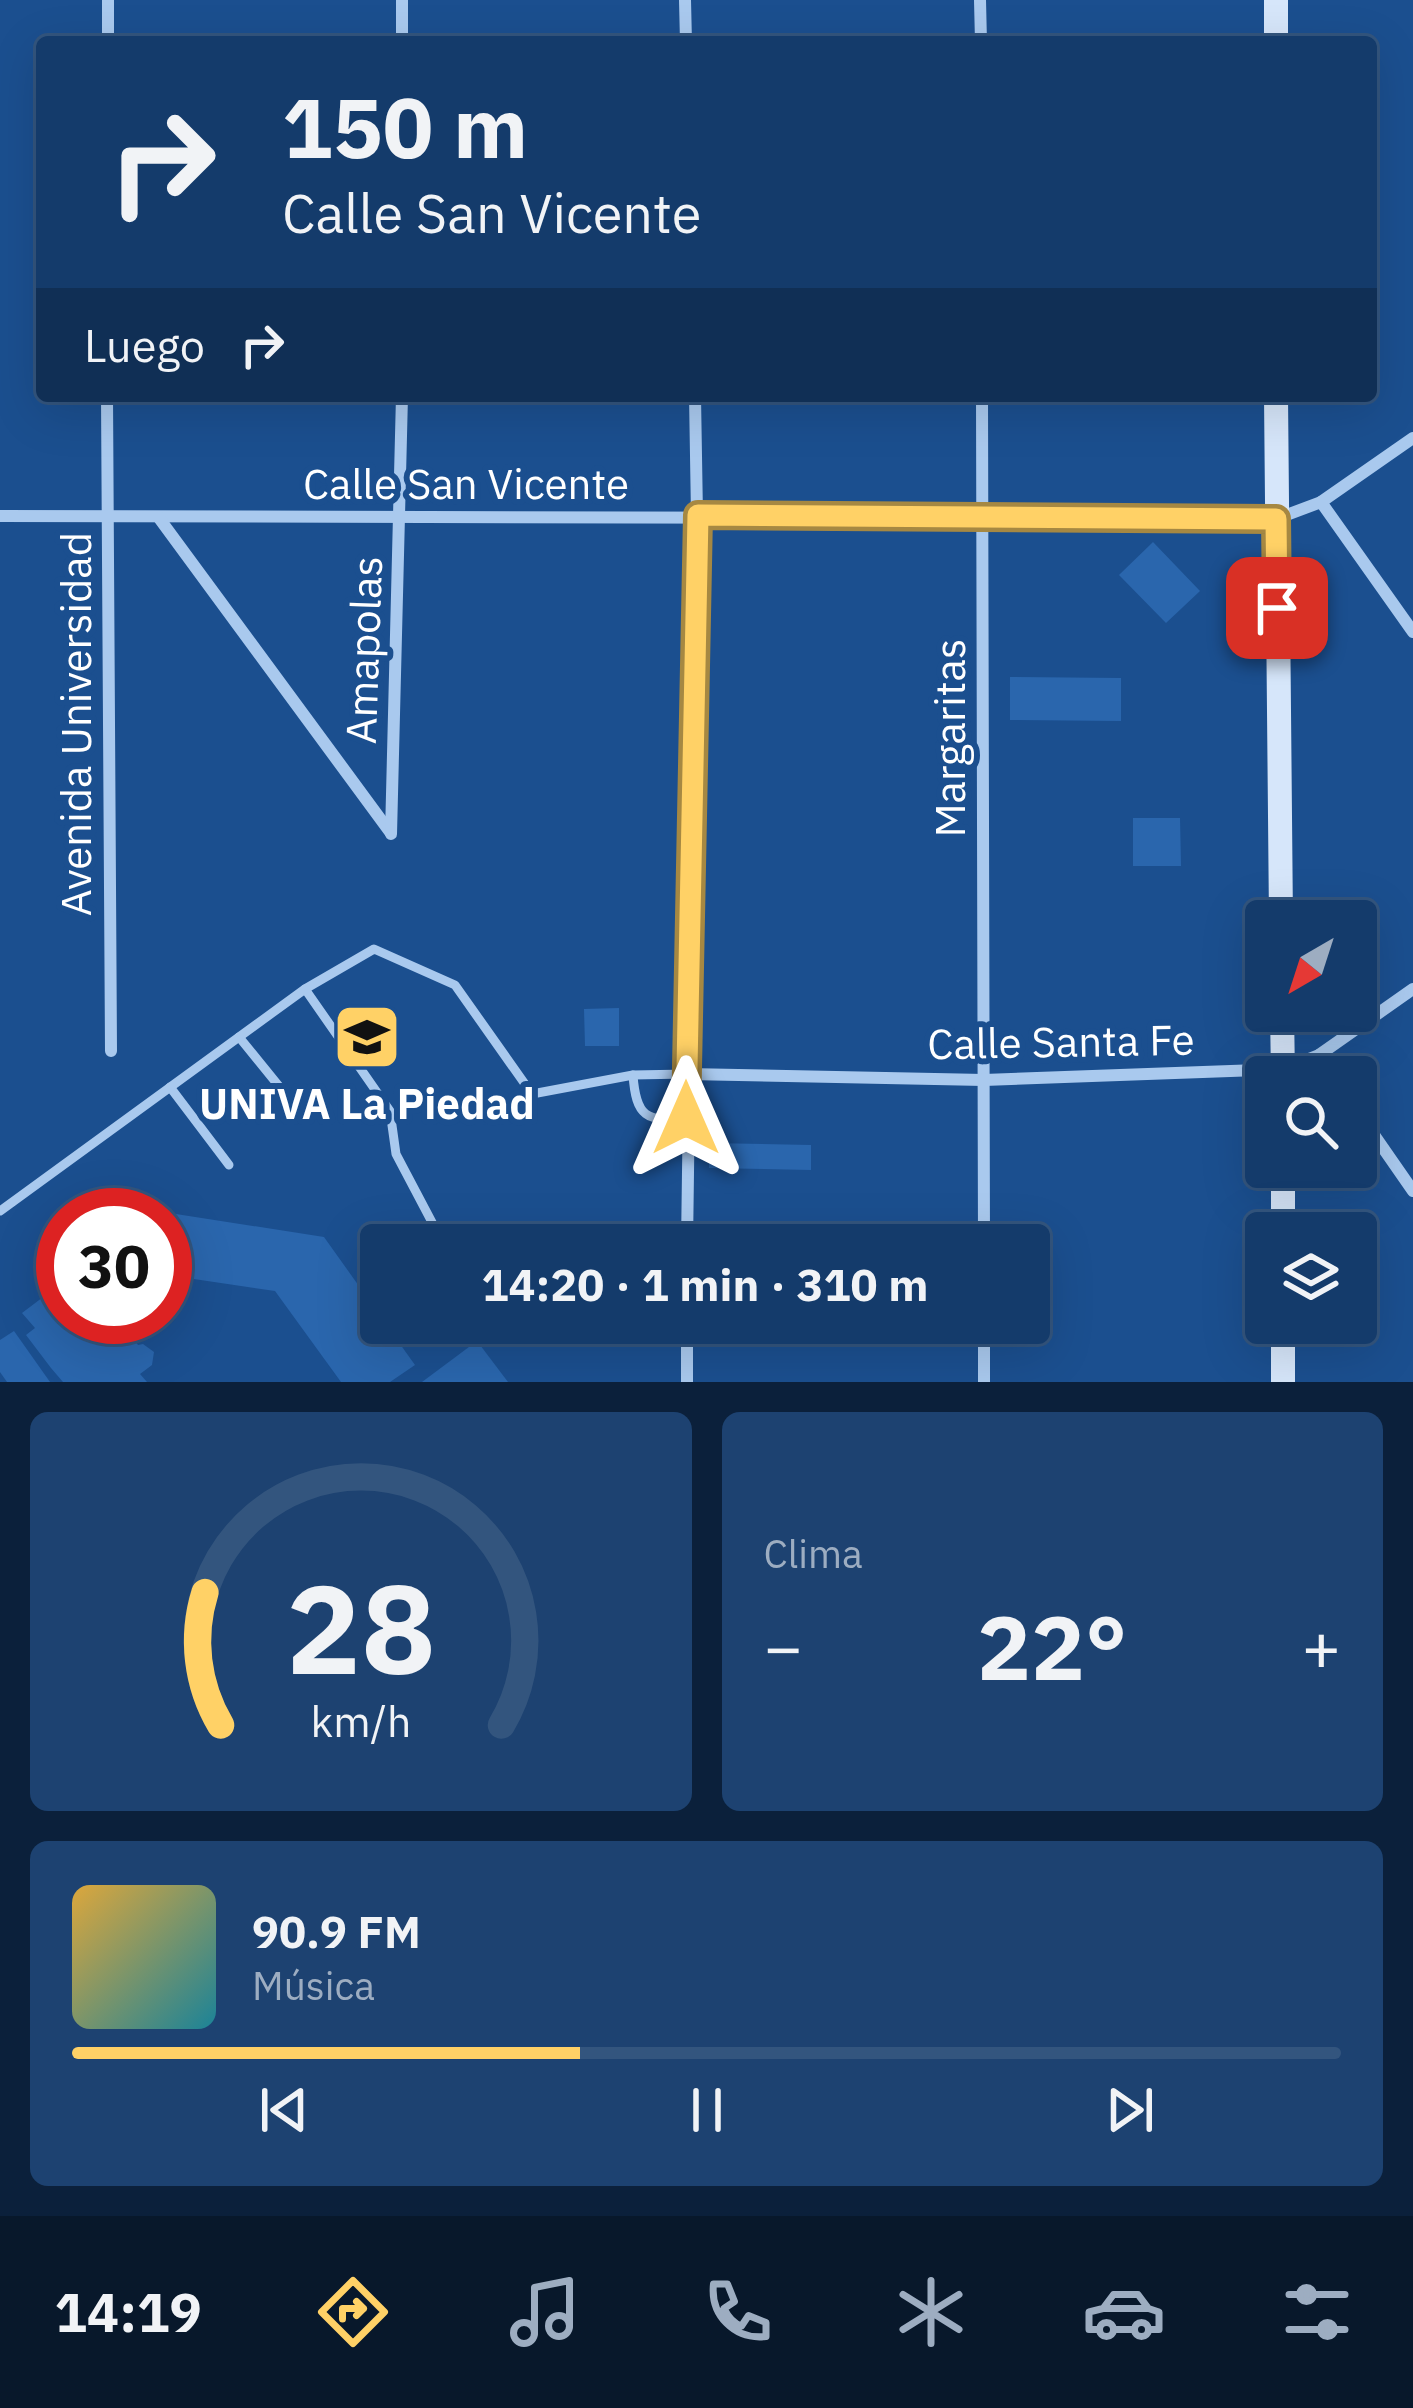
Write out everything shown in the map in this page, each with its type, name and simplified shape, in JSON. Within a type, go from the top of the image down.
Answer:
[{"type":"street","points":[[108,0],[108,36]]},
{"type":"street","points":[[402,0],[402,36]]},
{"type":"street","points":[[685,0],[686,36]]},
{"type":"street","points":[[980,0],[981,36]]},
{"type":"street","points":[[1276,0],[1276,36]]},
{"type":"street","name":"Avenida Universidad","points":[[107,402],[111,1051]]},
{"type":"street","name":"Amapolas","points":[[159,518],[391,834],[402,402]]},
{"type":"street","points":[[687,1224],[698,515],[694,402]]},
{"type":"street","name":"Margaritas","points":[[982,402],[984,1224]]},
{"type":"street","points":[[1276,402],[1281,900]]},
{"type":"street","name":"Calle San Vicente","points":[[0,516],[1276,519],[1322,502],[1413,438]]},
{"type":"street","points":[[1322,502],[1413,632]]},
{"type":"street","name":"Calle Santa Fe","points":[[1319,1055],[1413,988]]},
{"type":"street","name":"Calle Santa Fe","points":[[686,1074],[984,1080],[1245,1074]]},
{"type":"street","points":[[1377,1139],[1413,1191]]},
{"type":"street","points":[[687,1344],[687,1382]]},
{"type":"street","points":[[984,1344],[984,1382]]},
{"type":"street","points":[[1283,1344],[1283,1382]]},
{"type":"lane","points":[[0,1211],[305,989],[374,949],[455,985],[532,1094],[632,1075],[686,1074]]},
{"type":"lane","points":[[305,989],[390,1111],[396,1154],[433,1224]]},
{"type":"lane","points":[[239,1037],[304,1117]]},
{"type":"lane","points":[[632,1075],[635,1102],[645,1115],[661,1120],[686,1118]]},
{"type":"lane","points":[[170,1087],[229,1165]]},
{"type":"building","points":[[1153,542],[1200,591],[1166,623],[1119,575]]},
{"type":"building","points":[[1010,677],[1121,678],[1121,721],[1010,720]]},
{"type":"building","points":[[1133,818],[1180,818],[1181,866],[1133,866]]},
{"type":"building","points":[[619,1008],[619,1046],[585,1046],[584,1009]]},
{"type":"building","points":[[709,1143],[811,1145],[811,1170],[709,1168]]},
{"type":"building","points":[[192,1216],[324,1237],[360,1288],[360,1344],[400,1344],[415,1365],[390,1382],[341,1382],[275,1291],[192,1279]]},
{"type":"building","points":[[36,1302],[36,1344],[143,1344],[154,1352],[152,1365],[140,1374],[147,1382],[63,1382],[26,1335],[35,1328],[22,1313]]},
{"type":"building","points":[[14,1331],[50,1382],[7,1382],[0,1372],[0,1340]]},
{"type":"building","points":[[479,1344],[508,1382],[422,1382]]},
{"type":"place","name":"UNIVA La Piedad","points":[[367,1037]]},
{"type":"route","points":[[686,1118],[698,515],[1276,519],[1277,608]]}]
